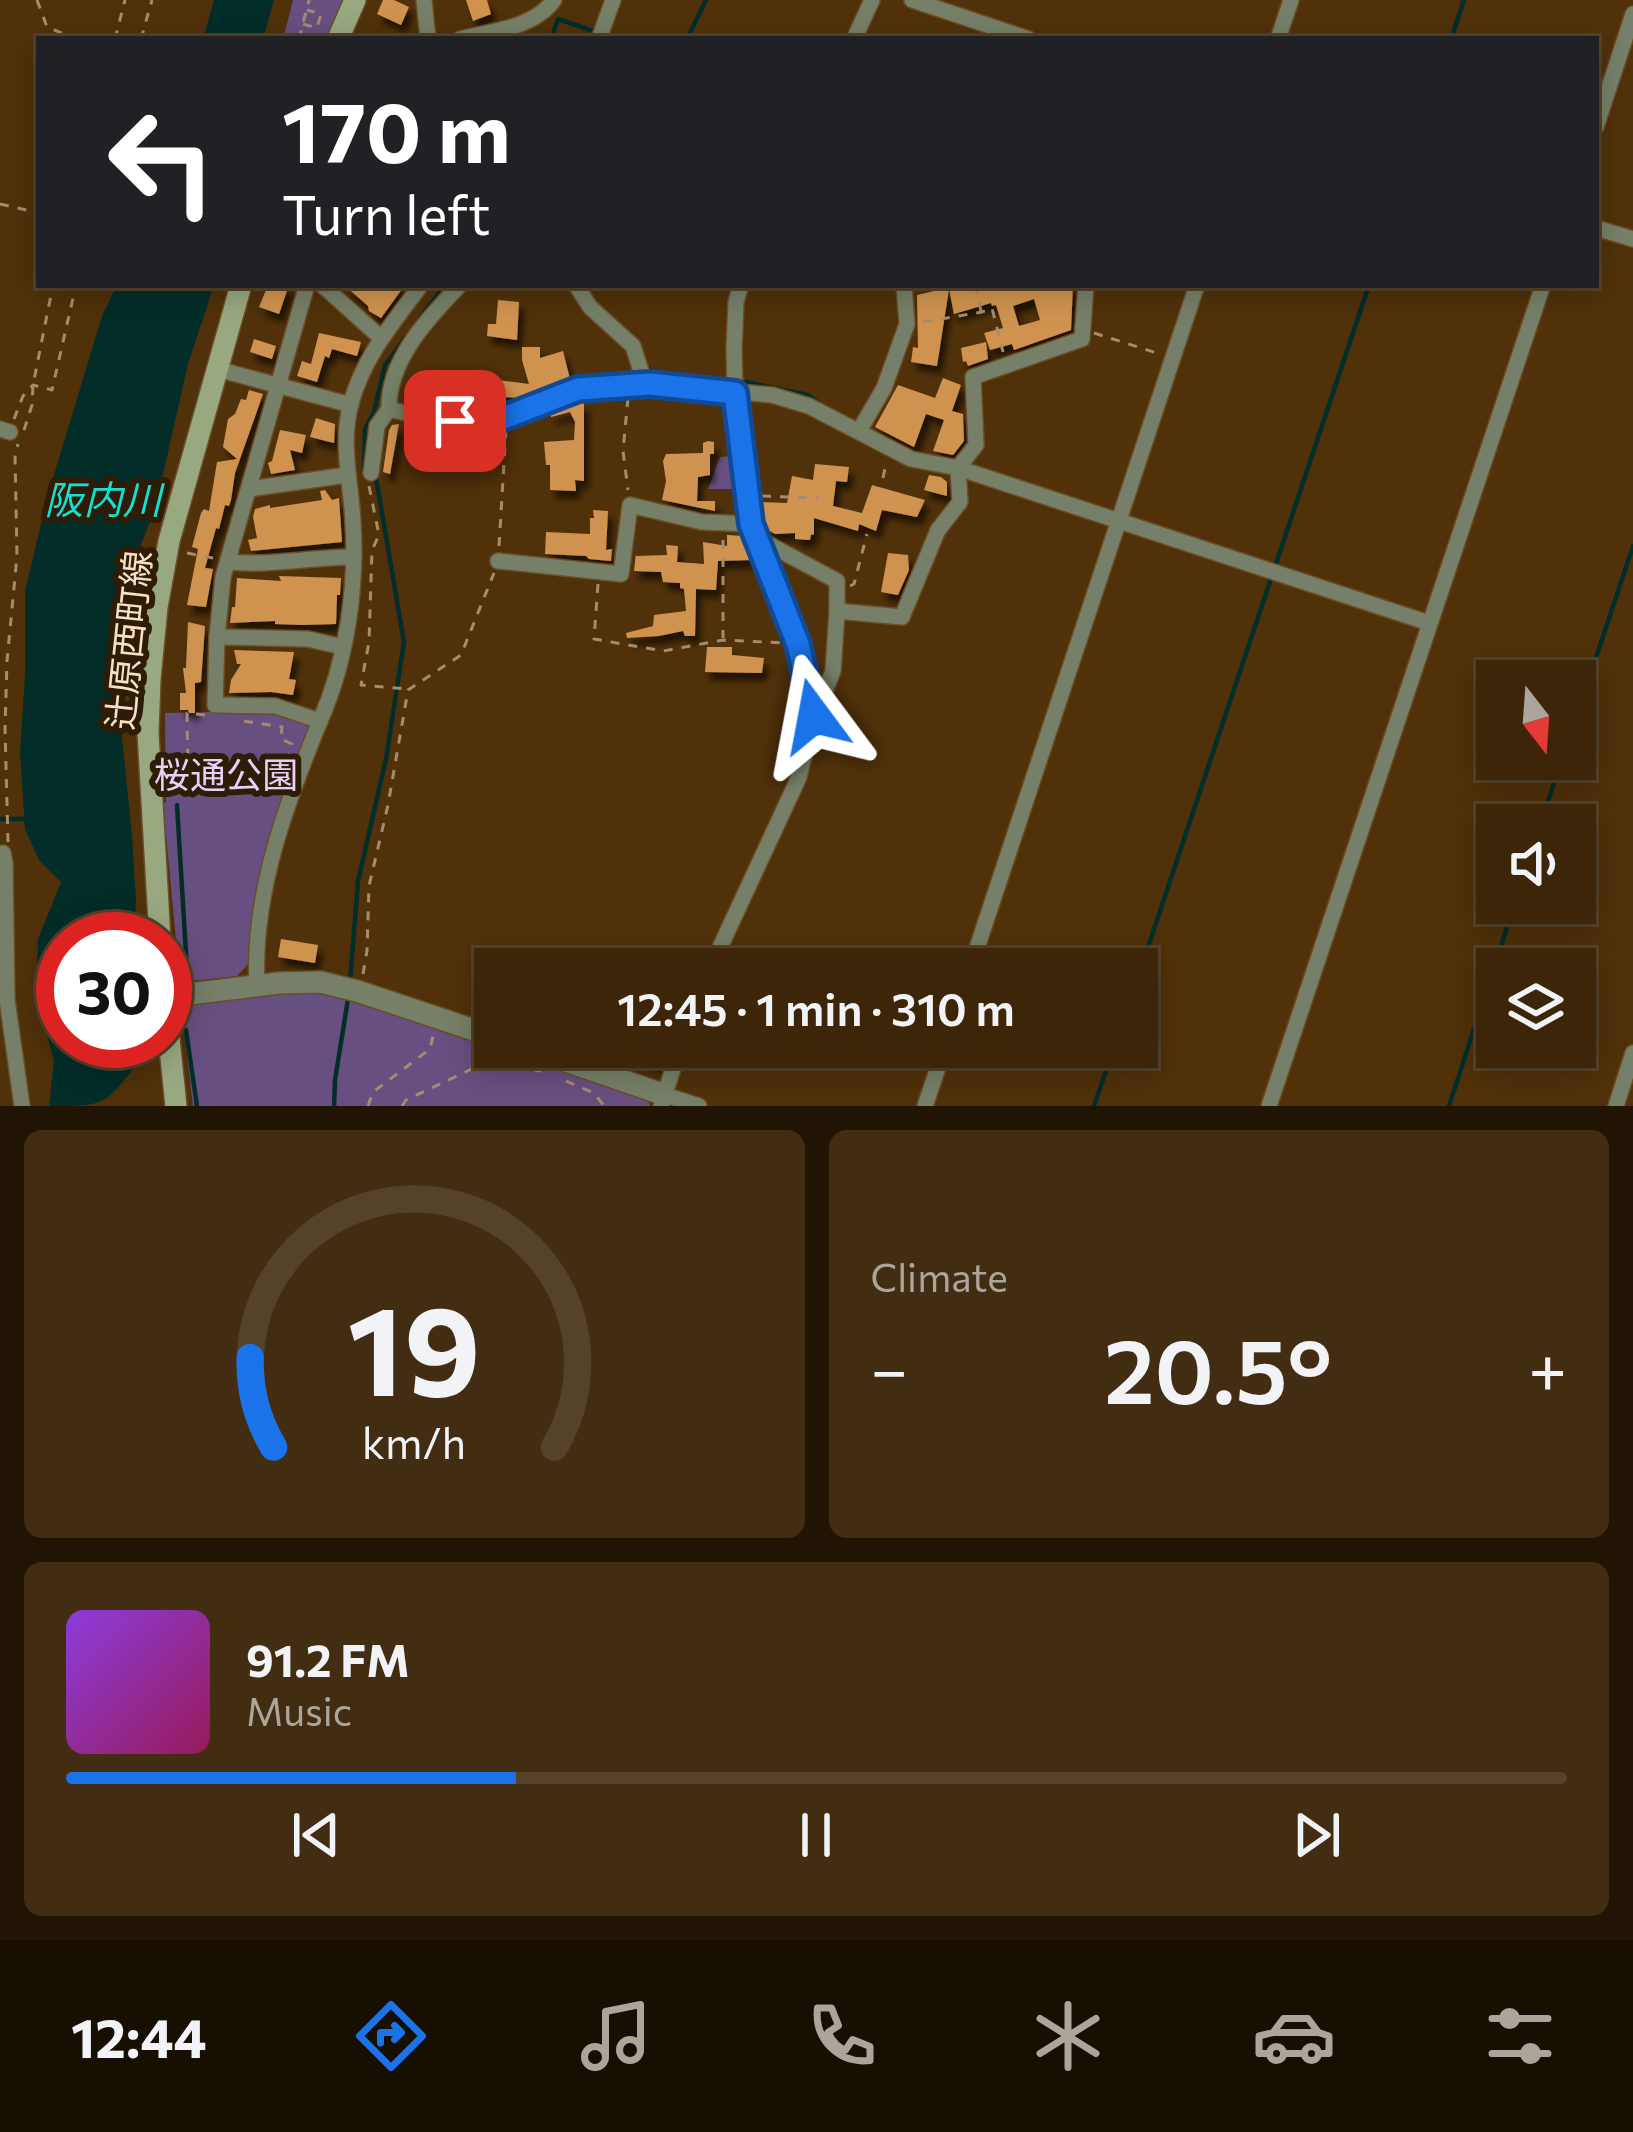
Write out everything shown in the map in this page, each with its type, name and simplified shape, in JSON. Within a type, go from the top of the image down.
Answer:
[{"type":"main road","points":[[339,36],[355,0]]},
{"type":"main road","name":"辻原西町線","points":[[158,912],[148,733],[161,576],[241,288]]},
{"type":"main road","points":[[172,1068],[176,1106]]},
{"type":"street","points":[[424,0],[428,36]]},
{"type":"street","points":[[472,36],[527,22],[544,14],[554,0]]},
{"type":"street","points":[[600,36],[613,0]]},
{"type":"street","points":[[855,36],[872,0]]},
{"type":"street","points":[[912,0],[1015,36]]},
{"type":"street","points":[[1280,36],[1292,0]]},
{"type":"street","points":[[1599,118],[1633,14]]},
{"type":"street","points":[[1599,229],[1633,239]]},
{"type":"street","points":[[306,288],[223,577],[215,705],[275,706],[320,721]]},
{"type":"street","points":[[325,288],[380,337]]},
{"type":"street","points":[[256,986],[266,880],[343,647],[354,578],[346,440],[351,405],[380,337],[419,288]]},
{"type":"street","points":[[370,477],[377,426],[389,409],[390,388],[400,362],[457,288]]},
{"type":"street","points":[[578,288],[590,307],[633,346],[640,371],[650,384]]},
{"type":"street","points":[[741,288],[735,393],[754,531],[798,644],[814,716]]},
{"type":"street","points":[[859,431],[884,388],[907,324],[904,288]]},
{"type":"street","points":[[837,611],[902,616],[938,530],[960,502],[958,468],[976,445],[973,376],[1082,339],[1086,288]]},
{"type":"street","points":[[977,948],[1196,288]]},
{"type":"street","points":[[1269,1106],[1543,288]]},
{"type":"street","points":[[217,369],[351,405]]},
{"type":"street","points":[[389,409],[488,424],[578,389],[650,384],[772,395],[809,406],[911,459],[958,468],[1429,623]]},
{"type":"street","points":[[249,489],[347,475]]},
{"type":"street","points":[[498,561],[622,574],[630,505],[754,531],[837,581],[833,671],[814,716],[799,777],[720,948]]},
{"type":"street","points":[[229,562],[261,566],[354,557]]},
{"type":"street","points":[[217,638],[308,639],[343,647]]},
{"type":"street","points":[[3,853],[7,999],[22,1106]]},
{"type":"street","points":[[192,995],[300,981],[354,990],[474,1029]]},
{"type":"street","points":[[1616,1106],[1633,1053]]},
{"type":"street","points":[[580,1068],[663,1100],[699,1106]]},
{"type":"street","points":[[663,1100],[673,1068]]},
{"type":"street","points":[[925,1106],[937,1068]]},
{"type":"path","points":[[38,0],[47,27],[69,36]]},
{"type":"path","points":[[117,36],[125,0]]},
{"type":"path","points":[[142,36],[152,0]]},
{"type":"path","points":[[299,36],[309,0]]},
{"type":"path","points":[[303,24],[317,28],[321,14],[307,10]]},
{"type":"path","points":[[0,203],[36,212]]},
{"type":"path","points":[[7,823],[7,661],[17,556],[15,456],[32,405],[52,288]]},
{"type":"path","points":[[33,385],[52,390],[75,288]]},
{"type":"path","points":[[976,288],[982,312]]},
{"type":"path","points":[[907,324],[992,308],[1006,365]]},
{"type":"path","points":[[1083,330],[1173,358]]},
{"type":"path","points":[[5,431],[22,396],[33,385]]},
{"type":"path","points":[[629,385],[623,451],[630,505]]},
{"type":"path","points":[[370,477],[379,535],[372,550],[369,642],[361,685],[408,690],[461,655],[498,561],[507,416]]},
{"type":"path","points":[[748,494],[819,498]]},
{"type":"path","points":[[722,524],[723,640]]},
{"type":"path","points":[[837,581],[844,586],[854,584],[867,534]]},
{"type":"path","points":[[180,552],[229,562]]},
{"type":"path","points":[[599,571],[594,639],[663,651],[723,640],[798,644]]},
{"type":"path","points":[[354,990],[367,951],[369,886],[408,690]]},
{"type":"path","points":[[215,705],[216,716],[187,713],[188,783],[279,792]]},
{"type":"path","points":[[238,720],[282,727],[280,739],[292,745],[279,792]]},
{"type":"path","points":[[279,792],[301,730]]},
{"type":"path","points":[[368,1106],[373,1092],[430,1049],[438,1017]]},
{"type":"path","points":[[402,1106],[478,1066],[545,1072]]},
{"type":"path","points":[[562,1079],[594,1094],[604,1106]]},
{"type":"green space","points":[[293,0],[344,0],[329,36],[284,36]]},
{"type":"green space","points":[[739,455],[744,489],[708,489],[720,457]]},
{"type":"green space","name":"桜通公園","points":[[165,713],[269,713],[304,720],[309,730],[260,875],[249,963],[237,976],[192,981],[192,912],[173,912],[163,803]]},
{"type":"green space","points":[[266,992],[324,992],[357,999],[474,1040],[474,1068],[555,1068],[647,1100],[651,1106],[193,1106],[189,1068],[192,1005]]},
{"type":"water","points":[[214,0],[274,0],[264,36],[204,36]]},
{"type":"water","name":"阪内川","points":[[116,288],[213,288],[188,364],[155,510],[135,559],[109,664],[120,718],[135,912],[49,912],[61,882],[39,860],[25,829],[20,753],[25,592],[47,498],[102,316]]},
{"type":"water","name":"阪内川","points":[[53,1068],[134,1068],[102,1100],[49,1106]]},
{"type":"building","points":[[383,0],[409,7],[401,25],[377,14]]},
{"type":"building","points":[[466,0],[487,0],[491,14],[473,21]]},
{"type":"building","points":[[267,288],[288,288],[279,314],[259,307]]},
{"type":"building","points":[[347,288],[403,288],[381,318]]},
{"type":"building","points":[[947,288],[1073,288],[1071,330],[1014,350],[1012,344],[990,350],[984,333],[1003,328],[996,305],[954,314],[949,289],[937,366],[911,362],[913,347],[918,348],[917,295]],"holes":[[[1034,299],[1040,320],[1019,326],[1013,306]]]},
{"type":"building","points":[[498,300],[519,302],[517,340],[487,336],[488,324],[496,324]]},
{"type":"building","points":[[319,333],[361,342],[357,356],[332,349],[317,382],[297,376],[302,361],[311,364]]},
{"type":"building","points":[[254,339],[276,346],[272,359],[250,352]]},
{"type":"building","points":[[986,342],[988,359],[968,366],[963,362],[961,348]]},
{"type":"building","points":[[522,347],[540,347],[540,358],[563,351],[570,379],[522,398],[503,397],[502,406],[486,412],[450,408],[459,375],[529,384]]},
{"type":"building","points":[[943,378],[961,385],[952,411],[963,414],[964,441],[953,455],[933,451],[944,420],[926,414],[914,447],[875,427],[898,385],[935,398]]},
{"type":"building","points":[[249,390],[263,394],[205,568],[213,569],[206,607],[187,605],[198,549],[192,547],[201,513],[209,511],[217,462],[237,459],[223,447],[228,419]]},
{"type":"building","points":[[584,401],[584,481],[575,480],[576,491],[550,490],[544,442],[574,440],[575,422],[570,412],[551,417],[550,413]]},
{"type":"building","points":[[316,418],[335,424],[334,443],[310,437]]},
{"type":"building","points":[[399,424],[390,474],[383,472],[389,430]]},
{"type":"building","points":[[280,430],[306,435],[302,453],[290,450],[295,470],[271,474],[268,463]]},
{"type":"building","points":[[714,442],[714,454],[710,454],[710,475],[698,477],[697,501],[715,501],[715,511],[662,500],[666,454],[703,453],[703,443]]},
{"type":"building","points":[[815,464],[849,467],[847,482],[836,481],[833,506],[862,513],[872,485],[925,500],[917,517],[882,510],[876,531],[859,524],[858,531],[814,518],[810,540],[766,529],[760,502],[787,503],[792,476],[813,480]]},
{"type":"building","points":[[929,475],[947,482],[947,496],[924,490]]},
{"type":"building","points":[[325,490],[332,500],[339,498],[342,542],[251,551],[248,540],[257,538],[255,509],[322,500],[320,491]]},
{"type":"building","points":[[593,510],[608,511],[606,550],[612,549],[611,561],[545,554],[546,532],[590,534]]},
{"type":"building","points":[[727,535],[743,536],[752,560],[718,561],[716,590],[696,589],[695,636],[685,636],[683,631],[627,638],[626,633],[653,626],[654,615],[686,611],[680,583],[663,582],[661,572],[634,571],[636,553],[667,555],[666,545],[678,546],[677,562],[704,564],[703,542],[727,546]]},
{"type":"building","points":[[888,553],[908,555],[909,570],[898,595],[881,592]]},
{"type":"building","points":[[279,576],[341,578],[336,624],[230,623],[237,578],[281,581]]},
{"type":"building","points":[[188,622],[205,626],[195,713],[180,710],[180,693],[186,693],[183,668]]},
{"type":"building","points":[[707,647],[732,647],[732,655],[764,658],[762,673],[705,672]]},
{"type":"building","points":[[234,650],[294,652],[289,679],[296,680],[293,695],[229,693],[241,664]]},
{"type":"building","points":[[281,939],[318,945],[315,963],[278,957]]},
{"type":"waterway","points":[[688,36],[706,0]]},
{"type":"waterway","points":[[1452,36],[1464,0]]},
{"type":"waterway","points":[[552,36],[558,19],[596,32]]},
{"type":"waterway","points":[[420,318],[443,288]]},
{"type":"waterway","points":[[1148,948],[1368,288]]},
{"type":"waterway","points":[[364,471],[365,429],[385,365],[406,337]]},
{"type":"waterway","points":[[648,368],[655,375],[729,383]]},
{"type":"waterway","points":[[746,382],[808,395],[820,404]]},
{"type":"waterway","points":[[350,982],[358,881],[386,759],[404,642],[376,478],[371,477]]},
{"type":"waterway","points":[[1595,660],[1633,546]]},
{"type":"waterway","points":[[1547,804],[1555,780]]},
{"type":"waterway","points":[[177,805],[183,912]]},
{"type":"waterway","points":[[0,819],[24,819]]},
{"type":"waterway","points":[[1449,1106],[1508,924]]},
{"type":"waterway","points":[[334,1106],[348,999]]},
{"type":"waterway","points":[[192,1068],[197,1106]]},
{"type":"waterway","points":[[1094,1106],[1107,1068]]},
{"type":"route","points":[[455,421],[488,424],[578,389],[650,384],[735,393],[751,524],[798,644],[814,716]]}]
